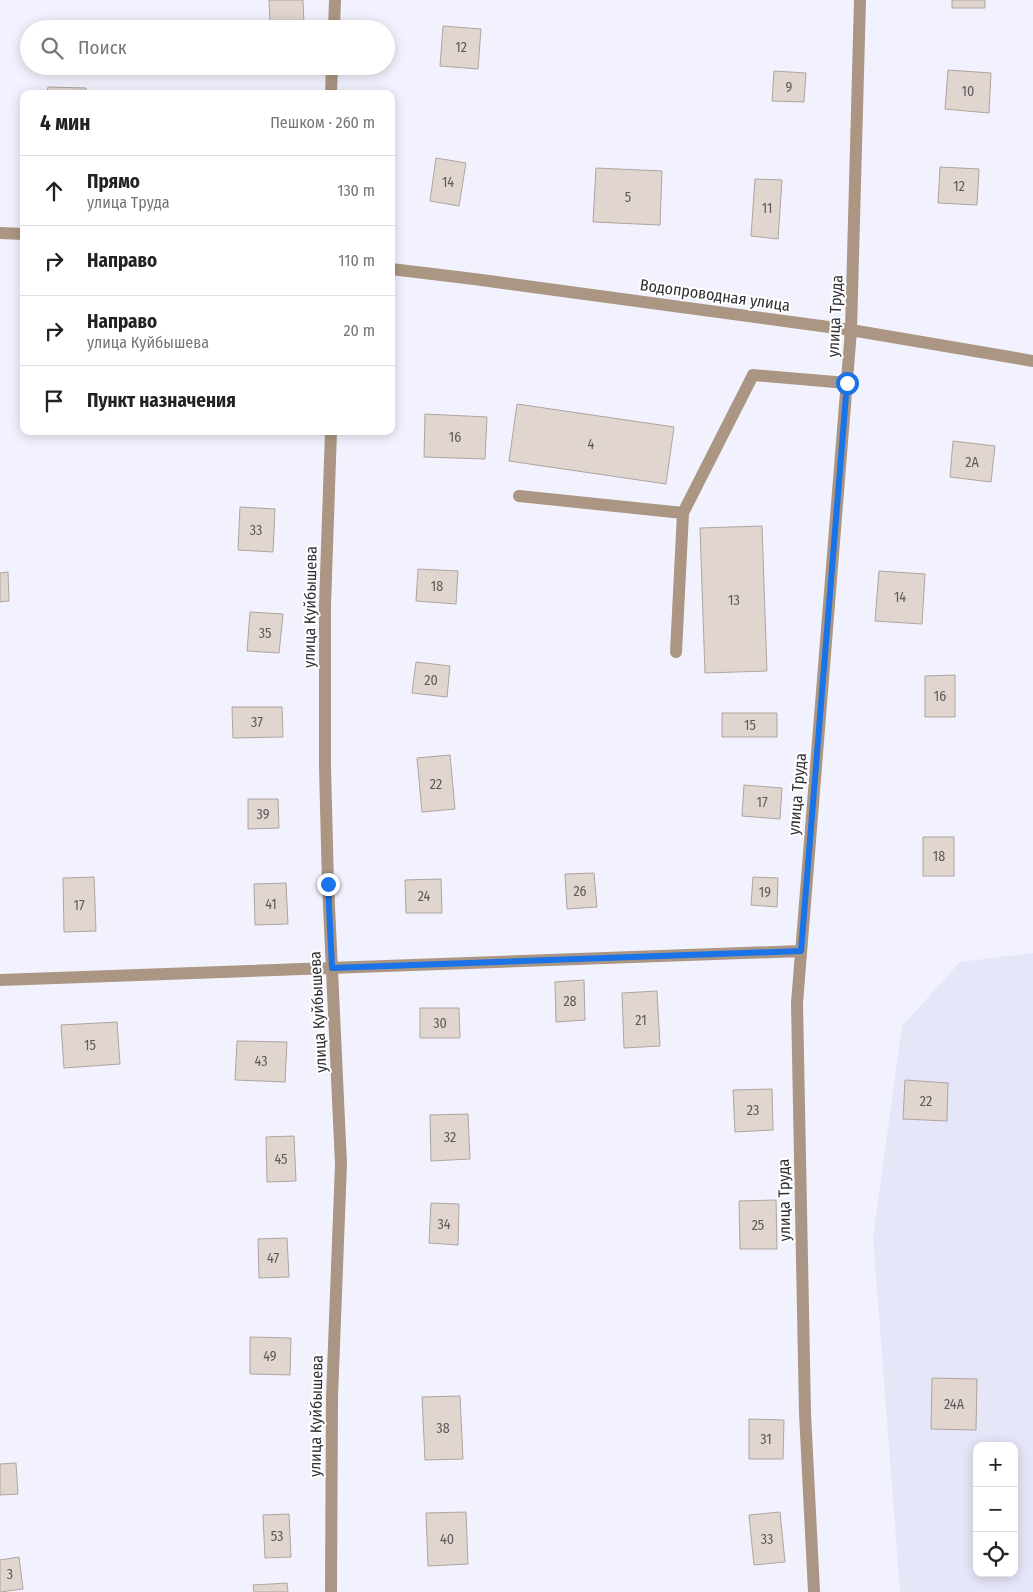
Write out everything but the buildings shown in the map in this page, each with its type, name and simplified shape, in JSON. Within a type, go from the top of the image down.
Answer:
[{"type":"street","points":[[334,20],[335,0]]},
{"type":"street","name":"улица Труда","points":[[814,1592],[805,1413],[797,1003],[852,330],[860,0]]},
{"type":"street","points":[[331,90],[332,75]]},
{"type":"street","points":[[0,233],[20,234]]},
{"type":"street","name":"Водопроводная улица","points":[[395,269],[852,330],[1033,361]]},
{"type":"street","points":[[676,652],[683,513],[753,375],[847,383]]},
{"type":"street","name":"улица Куйбышева","points":[[330,435],[325,605],[325,729],[328,884],[341,1164],[332,1397],[331,1592]]},
{"type":"street","points":[[519,496],[683,513]]},
{"type":"street","points":[[0,980],[801,951]]},
{"type":"shaded area","points":[[1033,953],[1033,1592],[900,1592],[873,1237],[902,1026],[960,962]]},
{"type":"route","points":[[328,884],[332,968],[801,951],[847,383]]}]
